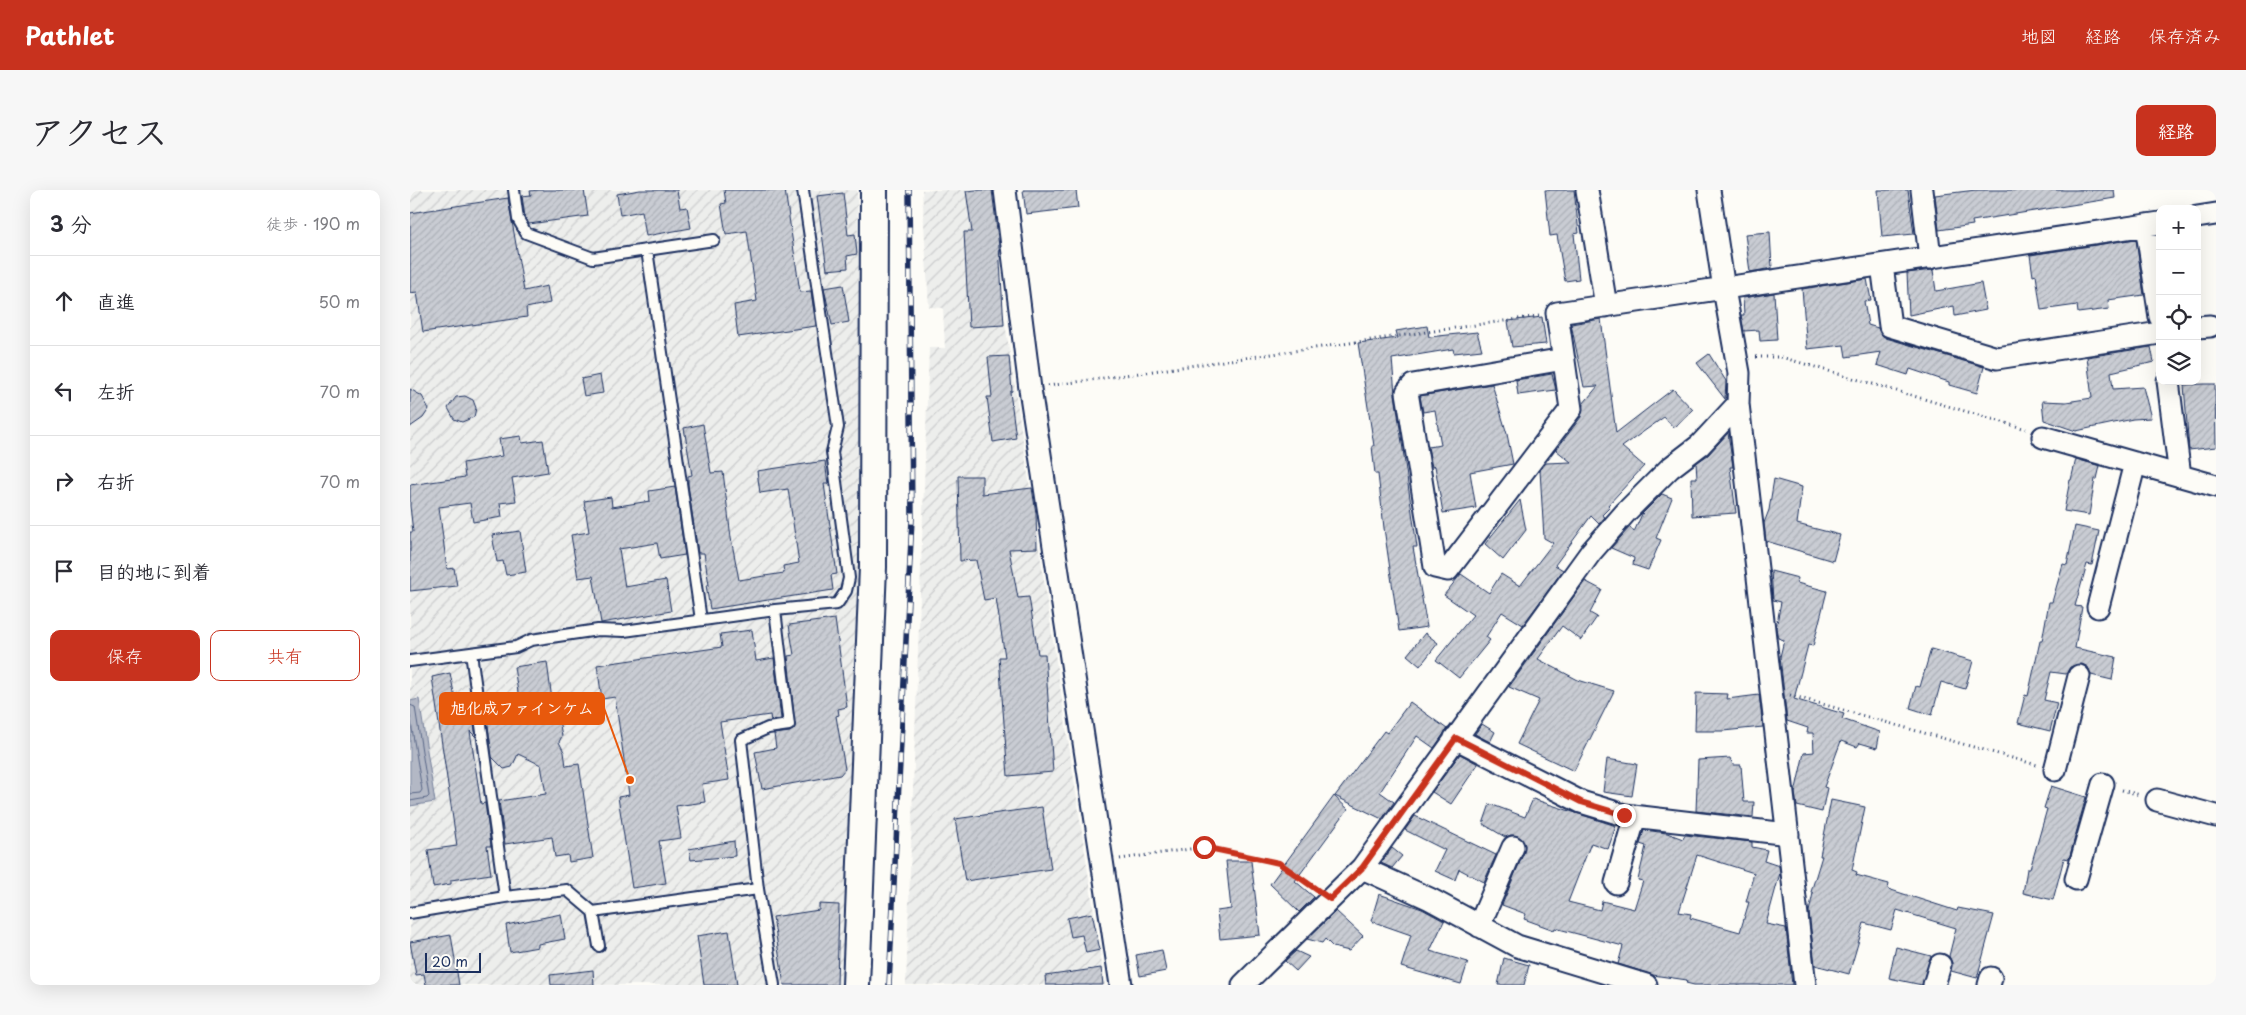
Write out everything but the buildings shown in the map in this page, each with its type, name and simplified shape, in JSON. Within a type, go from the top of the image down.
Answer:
[{"type":"street","points":[[856,985],[873,567],[874,190]]},
{"type":"street","points":[[1005,190],[1030,389],[1121,985]]},
{"type":"street","points":[[1587,190],[1606,306]]},
{"type":"street","points":[[1709,190],[1724,288],[1740,373],[1738,404],[1805,985]]},
{"type":"street","points":[[1922,190],[1930,258]]},
{"type":"street","points":[[2201,216],[2216,214]]},
{"type":"street","points":[[1564,359],[1413,384],[1407,392],[1435,568],[1448,570],[1571,409],[1564,359],[1557,313],[2153,224],[2158,295]]},
{"type":"street","points":[[1882,265],[1890,326],[1997,358],[2156,334]]},
{"type":"street","points":[[2169,385],[2180,476]]},
{"type":"street","points":[[1243,985],[1362,868],[1591,552],[1626,512],[1670,468],[1700,445],[1738,404]]},
{"type":"street","points":[[2043,437],[2216,486]]},
{"type":"street","points":[[2098,607],[2134,463]]},
{"type":"street","points":[[2055,770],[2079,676]]},
{"type":"street","points":[[1456,738],[1581,802],[1635,816],[1788,834]]},
{"type":"street","points":[[2076,879],[2104,784]]},
{"type":"street","points":[[2157,800],[2216,816]]},
{"type":"street","points":[[1616,883],[1635,816]]},
{"type":"street","points":[[1479,926],[1513,847]]},
{"type":"street","points":[[1362,868],[1430,899],[1517,946],[1646,985]]},
{"type":"lane","points":[[514,190],[518,219],[526,233],[593,258],[714,240]]},
{"type":"lane","points":[[410,661],[516,647],[532,640],[598,630],[624,632],[774,610],[837,604],[846,591],[850,578],[832,452],[838,427],[803,190]]},
{"type":"lane","points":[[647,250],[701,620]]},
{"type":"lane","points":[[774,610],[789,725],[768,728],[740,740],[758,889],[774,985]]},
{"type":"lane","points":[[471,653],[505,897]]},
{"type":"lane","points":[[593,912],[758,889]]},
{"type":"lane","points":[[410,913],[505,897],[567,890],[593,912],[599,946]]},
{"type":"path","points":[[1030,389],[1557,313]]},
{"type":"path","points":[[1737,357],[1781,357],[2031,431],[2043,437]]},
{"type":"path","points":[[1772,690],[2055,770]]},
{"type":"path","points":[[2104,784],[2157,800]]},
{"type":"path","points":[[1102,862],[1204,847],[1216,848],[1279,863],[1330,899]]},
{"type":"shaded area","points":[[410,190],[857,190],[860,316],[858,576],[842,985],[410,985]]},
{"type":"shaded area","points":[[922,190],[985,190],[1105,985],[906,985],[929,348],[945,348],[943,308],[929,307]]},
{"type":"water","points":[[419,699],[435,802],[410,806],[410,701]]},
{"type":"railway","points":[[889,985],[912,519],[909,190]]},
{"type":"place","name":"旭化成ファインケム","points":[[630,780]]},
{"type":"route","points":[[1204,847],[1216,848],[1279,863],[1330,899],[1362,868],[1456,738],[1581,802],[1624,815]]}]
